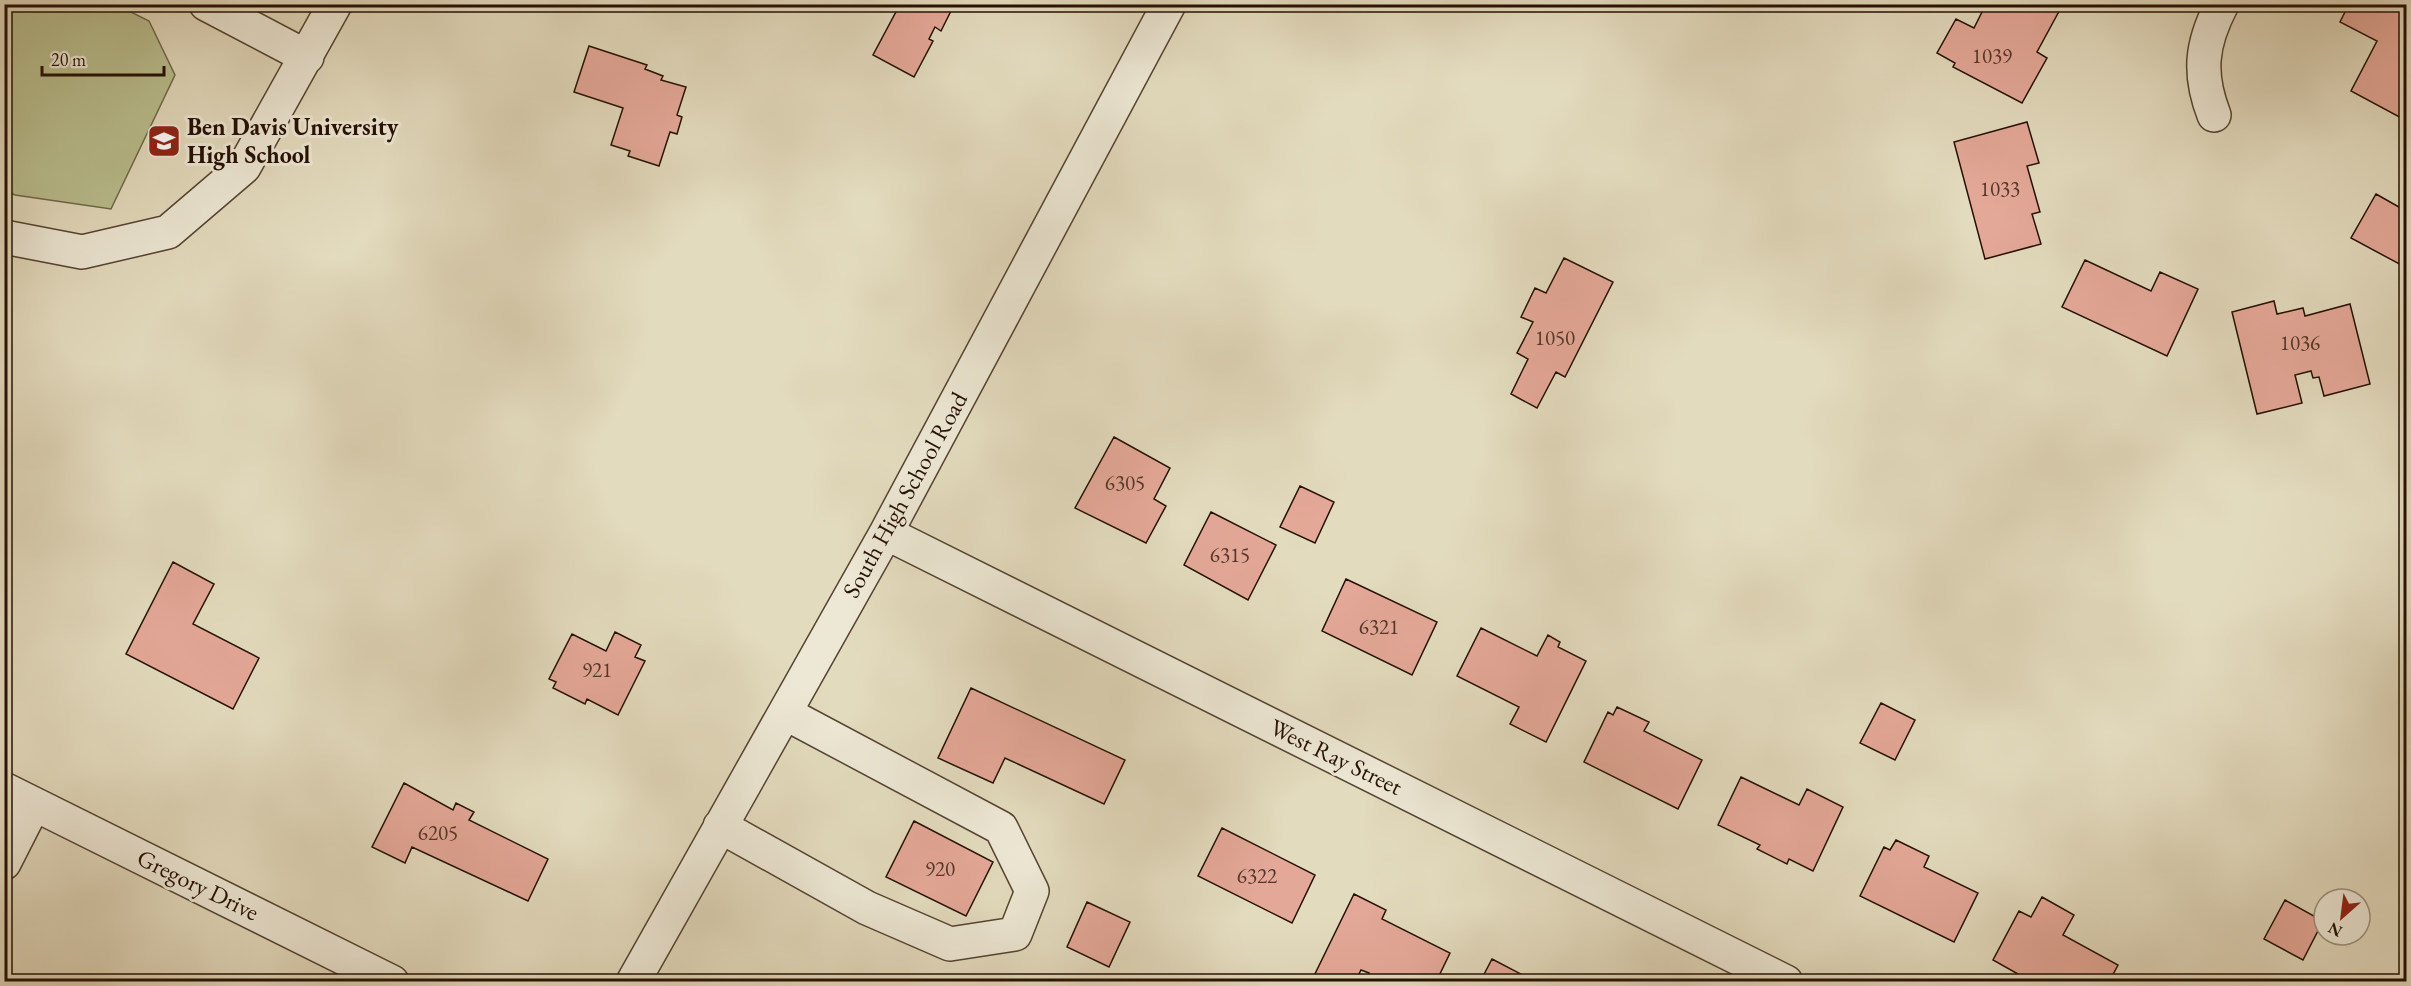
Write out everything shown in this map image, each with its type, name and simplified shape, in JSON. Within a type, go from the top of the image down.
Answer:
[{"type":"street","points":[[206,4],[307,57]]},
{"type":"street","points":[[4,237],[82,252],[168,232],[244,167],[335,4]]},
{"type":"street","name":"South High School Road","points":[[633,981],[886,533],[1169,4]]},
{"type":"street","points":[[2214,115],[2207,98],[2202,61],[2208,33],[2222,4]]},
{"type":"street","name":"West Ray Street","points":[[886,533],[1786,981]]},
{"type":"street","points":[[720,826],[867,908],[950,944],[1015,934],[1032,891],[1001,828],[785,712]]},
{"type":"street","name":"Gregory Drive","points":[[4,789],[392,981]]},
{"type":"street","points":[[4,863],[34,804]]},
{"type":"green space","points":[[4,5],[117,5],[149,21],[175,75],[111,209],[15,195],[5,190]]},
{"type":"building","points":[[896,4],[965,4],[963,9],[954,5],[941,31],[935,27],[929,39],[933,41],[914,77],[873,55],[898,8]]},
{"type":"building","points":[[1986,4],[2063,4],[2037,52],[2047,58],[2022,103],[1953,67],[1955,63],[1937,53],[1956,19],[1974,28]]},
{"type":"building","points":[[2349,4],[2406,5],[2405,120],[2351,91],[2377,41],[2340,22]]},
{"type":"building","points":[[589,46],[647,65],[645,69],[663,76],[661,80],[686,87],[677,115],[682,117],[677,134],[670,132],[659,166],[628,156],[630,151],[611,145],[623,108],[574,92]]},
{"type":"building","points":[[2027,122],[2039,163],[2027,166],[2040,212],[2032,214],[2041,244],[1985,259],[1954,142]]},
{"type":"building","points":[[2376,194],[2406,211],[2405,267],[2351,238]]},
{"type":"building","points":[[1564,258],[1613,282],[1565,377],[1556,372],[1537,408],[1511,394],[1528,359],[1517,353],[1533,322],[1521,317],[1535,288],[1546,293]]},
{"type":"building","points":[[2085,260],[2151,291],[2160,272],[2198,289],[2167,356],[2062,307]]},
{"type":"building","points":[[2274,301],[2277,314],[2303,308],[2305,316],[2350,304],[2370,384],[2324,396],[2319,377],[2313,378],[2311,371],[2295,375],[2302,403],[2257,414],[2232,312]]},
{"type":"building","points":[[1114,437],[1170,468],[1154,499],[1166,506],[1146,543],[1075,508]]},
{"type":"building","points":[[1300,486],[1334,502],[1315,543],[1280,527]]},
{"type":"building","points":[[1211,512],[1276,545],[1248,600],[1184,565]]},
{"type":"building","points":[[173,562],[214,584],[193,624],[259,658],[233,709],[126,654]]},
{"type":"building","points":[[1346,579],[1437,622],[1412,675],[1322,631]]},
{"type":"building","points":[[1481,628],[1537,656],[1548,635],[1560,642],[1558,647],[1586,661],[1546,742],[1510,724],[1519,707],[1457,676]]},
{"type":"building","points":[[615,632],[641,645],[635,657],[645,661],[618,715],[587,699],[585,704],[553,688],[556,682],[549,679],[572,634],[606,651]]},
{"type":"building","points":[[971,688],[1125,760],[1104,804],[1005,758],[993,783],[938,758]]},
{"type":"building","points":[[1881,703],[1915,720],[1895,760],[1860,743]]},
{"type":"building","points":[[1617,707],[1649,722],[1644,731],[1702,760],[1678,809],[1584,762],[1608,712],[1613,715]]},
{"type":"building","points":[[1741,777],[1799,805],[1807,789],[1843,807],[1813,871],[1789,859],[1787,864],[1757,849],[1760,845],[1718,825]]},
{"type":"building","points":[[404,783],[453,810],[456,803],[474,812],[469,820],[548,859],[528,901],[412,847],[405,863],[372,847]]},
{"type":"building","points":[[914,821],[993,862],[966,916],[886,877]]},
{"type":"building","points":[[1222,828],[1315,875],[1292,923],[1198,876]]},
{"type":"building","points":[[1896,840],[1929,856],[1924,867],[1978,893],[1954,942],[1860,896],[1884,847],[1890,850]]},
{"type":"building","points":[[1354,894],[1386,910],[1382,919],[1450,953],[1436,982],[1365,982],[1369,973],[1361,970],[1355,982],[1311,982]]},
{"type":"building","points":[[2042,897],[2074,915],[2063,935],[2118,965],[2109,982],[2032,982],[1993,960],[2019,911],[2031,917]]},
{"type":"building","points":[[2285,900],[2312,915],[2312,942],[2303,960],[2264,939]]},
{"type":"building","points":[[1087,902],[1130,922],[1109,967],[1067,947]]},
{"type":"building","points":[[1492,959],[1536,982],[1480,982]]},
{"type":"place","name":"Ben Davis University High School","points":[[164,141]]}]
